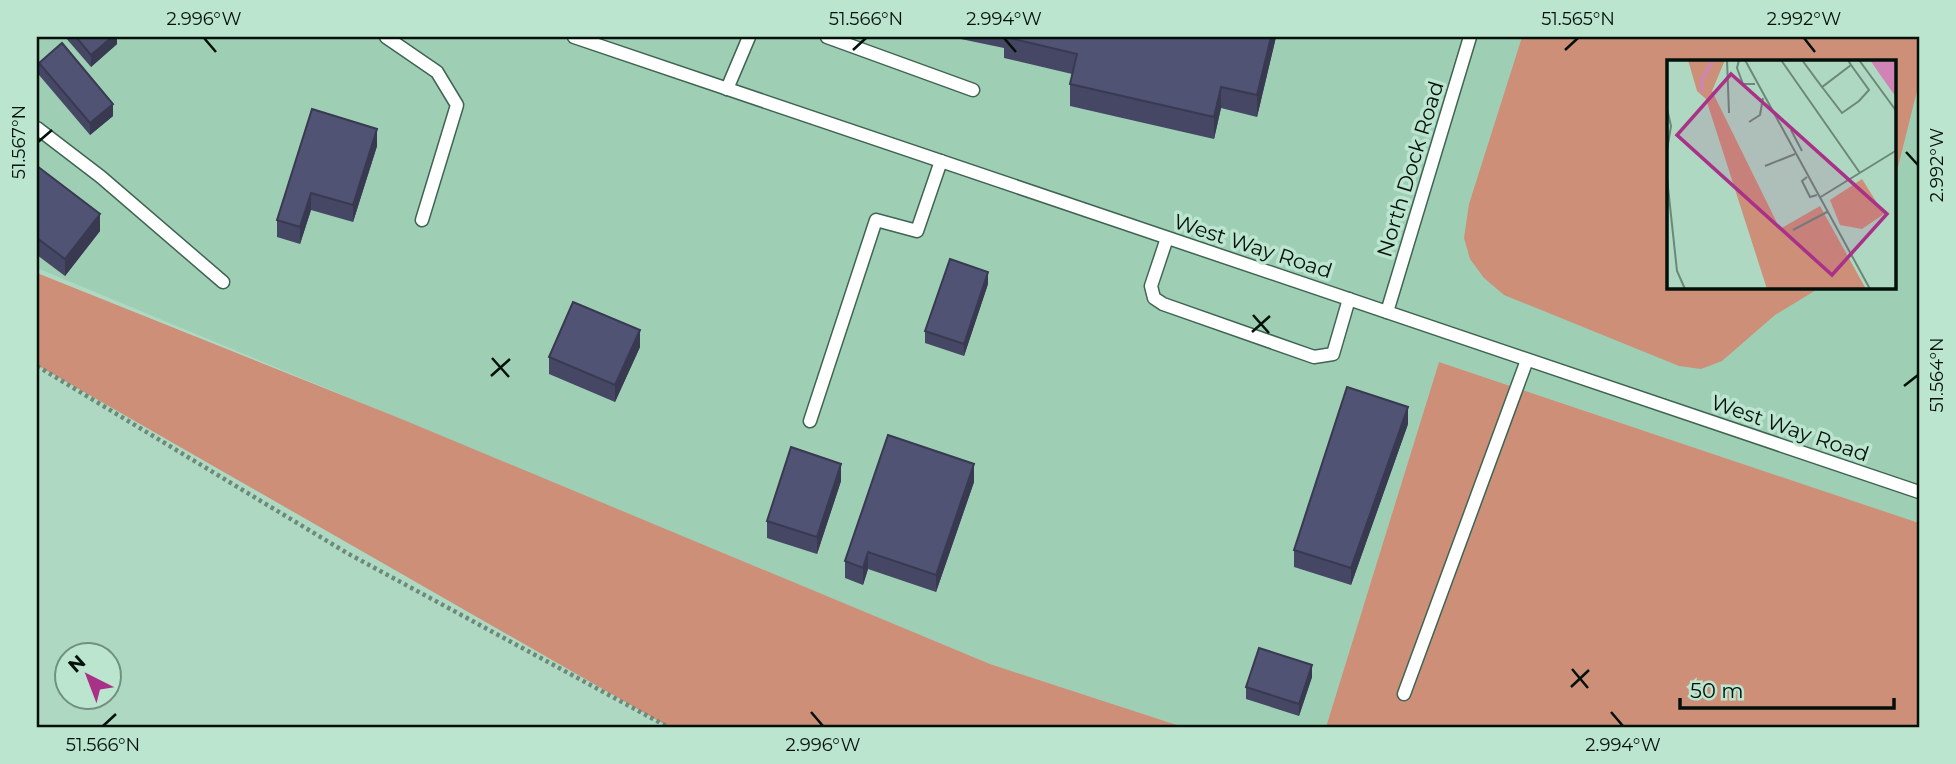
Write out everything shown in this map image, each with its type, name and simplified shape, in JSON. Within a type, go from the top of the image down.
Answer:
[{"type":"lane","points":[[386,37],[437,72],[457,105],[422,220]]},
{"type":"lane","name":"West Way Road","points":[[574,37],[1919,492]]},
{"type":"lane","points":[[727,89],[749,37]]},
{"type":"lane","points":[[827,37],[973,90]]},
{"type":"lane","name":"North Dock Road","points":[[1387,312],[1469,37]]},
{"type":"lane","points":[[37,128],[101,177],[223,282]]},
{"type":"lane","points":[[810,421],[876,220],[917,230],[941,161]]},
{"type":"lane","points":[[1167,238],[1151,286],[1154,298],[1314,357],[1333,354],[1349,299]]},
{"type":"lane","points":[[1404,694],[1527,359]]},
{"type":"path","points":[[37,366],[348,553],[668,727]]},
{"type":"shaded area","points":[[37,37],[1919,37],[1919,523],[1439,362],[1326,727],[1183,727],[990,664],[37,268]]},
{"type":"shaded area","points":[[1522,37],[1919,37],[1919,83],[1896,175],[1896,60],[1667,60],[1667,289],[1818,289],[1775,315],[1722,361],[1701,369],[1679,366],[1504,295],[1484,278],[1470,259],[1464,238],[1469,204]]},
{"type":"shaded area","points":[[37,273],[399,418],[990,664],[1183,727],[669,727],[37,365]]},
{"type":"shaded area","points":[[1439,362],[1919,523],[1919,727],[1326,727]]},
{"type":"building","points":[[76,37],[112,37],[91,55]]},
{"type":"building","points":[[1005,37],[1271,37],[1257,95],[1221,87],[1214,117],[1070,84],[1077,54]]},
{"type":"building","points":[[62,43],[113,104],[90,123],[39,63]]},
{"type":"building","points":[[312,109],[377,129],[353,205],[311,193],[300,227],[277,220]]},
{"type":"building","points":[[37,166],[100,214],[65,259],[37,238]]},
{"type":"building","points":[[950,259],[988,272],[964,344],[925,331]]},
{"type":"building","points":[[573,302],[640,330],[615,385],[549,357]]},
{"type":"building","points":[[1347,387],[1408,407],[1351,568],[1294,550]]},
{"type":"building","points":[[888,435],[974,464],[936,575],[868,552],[863,568],[845,561]]},
{"type":"building","points":[[791,447],[841,464],[817,537],[767,521]]},
{"type":"building","points":[[1259,648],[1312,665],[1299,704],[1246,687]]}]
